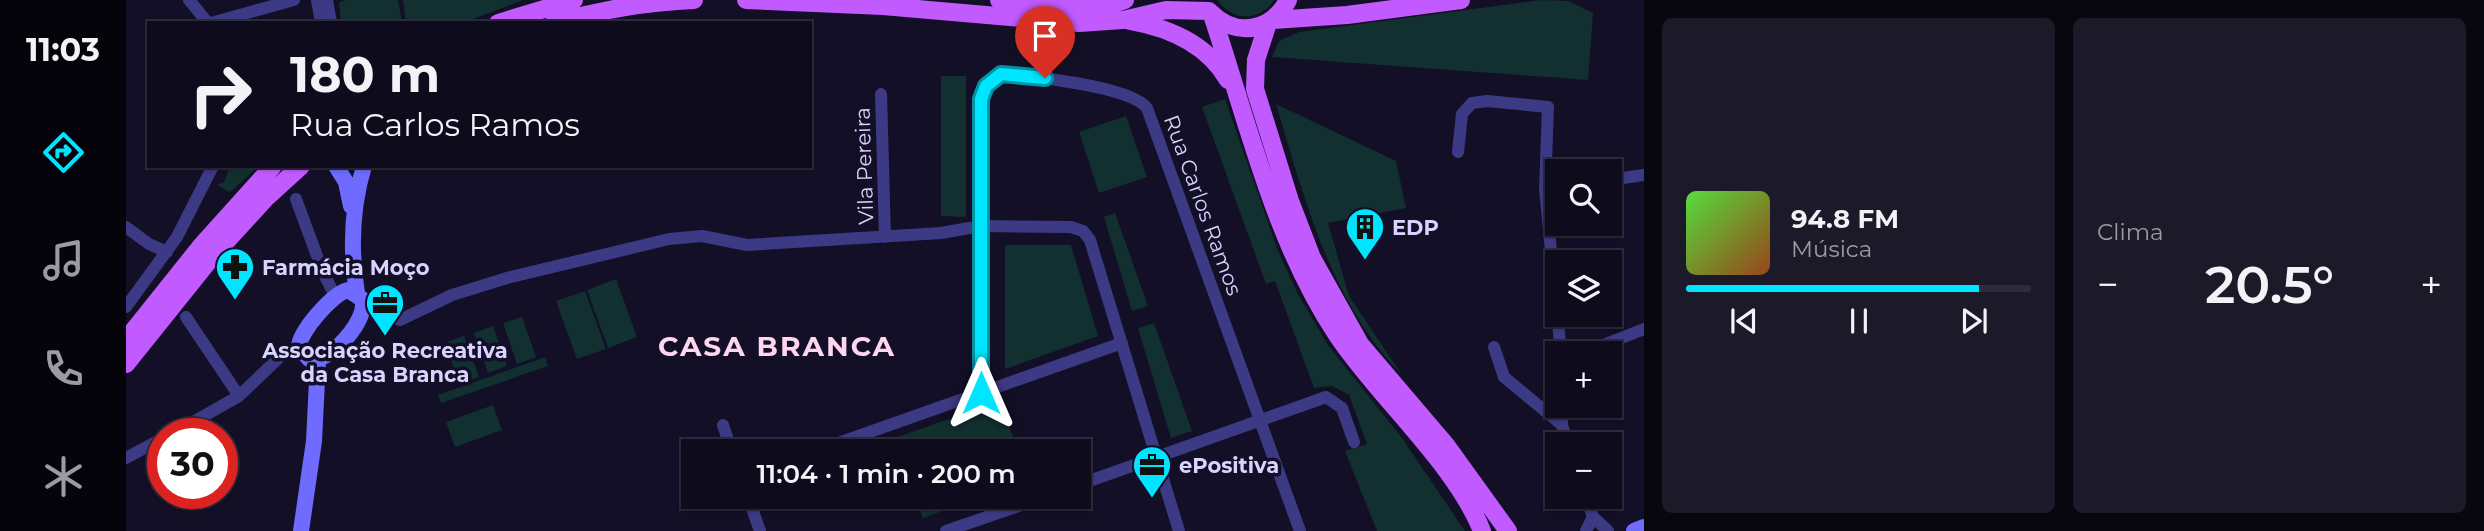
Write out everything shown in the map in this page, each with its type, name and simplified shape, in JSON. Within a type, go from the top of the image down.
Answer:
[{"type":"main road","points":[[505,21],[574,0]]},
{"type":"main road","points":[[561,21],[592,12],[652,2],[694,0]]},
{"type":"main road","points":[[746,0],[883,6],[1079,23],[1123,20],[1166,10],[1208,9],[1224,24],[1238,29],[1254,29],[1271,22],[1461,0]]},
{"type":"main road","points":[[999,0],[1078,8],[1108,6],[1125,0]]},
{"type":"main road","points":[[1288,0],[1271,22],[1256,60],[1255,89],[1286,189],[1312,258],[1360,344],[1446,445],[1508,531]]},
{"type":"main road","points":[[1208,9],[1290,248],[1312,294],[1365,374],[1464,497],[1482,531]]},
{"type":"main road","points":[[1123,20],[1173,31],[1203,50],[1224,73],[1241,101]]},
{"type":"main road","points":[[126,340],[201,246],[271,168]]},
{"type":"main road","points":[[126,364],[211,258],[267,197],[300,168]]},
{"type":"street","points":[[189,0],[208,21]]},
{"type":"street","points":[[217,21],[294,0]]},
{"type":"street","points":[[317,0],[321,21]]},
{"type":"street","points":[[327,0],[331,21]]},
{"type":"street","name":"Rua Carlos Ramos","points":[[981,226],[981,102],[986,86],[1001,74],[1062,80],[1130,96],[1147,108],[1300,531]]},
{"type":"street","name":"Vila Pereira","points":[[881,94],[885,237]]},
{"type":"street","points":[[1458,152],[1462,114],[1472,103],[1548,107],[1550,159]]},
{"type":"street","points":[[126,307],[167,252],[212,168]]},
{"type":"street","points":[[337,168],[346,182],[353,215],[353,267],[345,293],[302,334],[299,347],[306,357],[318,361],[328,356],[361,318],[365,308]]},
{"type":"street","points":[[353,215],[364,168]]},
{"type":"street","points":[[1622,178],[1644,175]]},
{"type":"street","points":[[296,199],[323,272],[365,308],[400,320],[452,295],[508,278],[669,239],[702,236],[747,245],[885,237],[981,226],[1071,227],[1083,231],[1090,240],[1179,531]]},
{"type":"street","points":[[981,226],[981,393]]},
{"type":"street","points":[[126,227],[149,244],[167,252]]},
{"type":"street","points":[[1554,236],[1560,341]]},
{"type":"street","points":[[186,317],[239,396]]},
{"type":"street","points":[[1613,341],[1644,329]]},
{"type":"street","points":[[850,439],[1122,343]]},
{"type":"street","points":[[200,418],[239,396],[284,353],[299,347]]},
{"type":"street","points":[[1494,347],[1504,377],[1562,425]]},
{"type":"street","points":[[301,531],[319,396],[318,361]]},
{"type":"street","points":[[1091,480],[1259,418],[1326,397],[1342,408],[1354,442]]},
{"type":"street","points":[[1562,418],[1564,432]]},
{"type":"street","points":[[723,425],[728,439]]},
{"type":"street","points":[[126,458],[147,447]]},
{"type":"street","points":[[752,509],[760,531]]},
{"type":"street","points":[[946,531],[1010,509]]},
{"type":"street","points":[[1590,509],[1592,517],[1608,531]]},
{"type":"street","points":[[1586,531],[1592,517]]},
{"type":"street","points":[[1634,531],[1644,527]]},
{"type":"green space","points":[[398,0],[402,21],[341,21],[339,2]]},
{"type":"green space","points":[[403,0],[523,0],[467,21],[406,21]]},
{"type":"green space","points":[[1217,0],[1274,0],[1261,13],[1246,16],[1230,12]]},
{"type":"green space","points":[[1541,0],[1568,1],[1593,13],[1588,80],[1272,57],[1279,41],[1299,32]]},
{"type":"green space","points":[[941,76],[966,76],[966,217],[941,216]]},
{"type":"green space","points":[[1225,99],[1278,251],[1297,292],[1327,344],[1402,438],[1465,531],[1377,531],[1345,451],[1367,444],[1349,395],[1332,386],[1314,388],[1275,281],[1266,284],[1202,107]]},
{"type":"green space","points":[[1276,104],[1396,161],[1406,208],[1328,223],[1349,296],[1402,375],[1377,346],[1338,282],[1310,212]]},
{"type":"green space","points":[[1126,116],[1147,177],[1099,193],[1079,132]]},
{"type":"green space","points":[[229,168],[257,168],[230,192],[217,185],[224,182]]},
{"type":"green space","points":[[1115,213],[1148,306],[1132,311],[1104,217]]},
{"type":"green space","points":[[1005,245],[1071,245],[1098,336],[1005,369]]},
{"type":"green space","points":[[616,279],[637,337],[608,348],[587,290]]},
{"type":"green space","points":[[585,291],[606,349],[577,359],[556,301]]},
{"type":"green space","points":[[522,317],[536,357],[517,364],[503,323]]},
{"type":"green space","points":[[1154,323],[1192,431],[1171,438],[1138,328]]},
{"type":"green space","points":[[493,326],[507,366],[488,373],[474,333]]},
{"type":"green space","points":[[464,336],[479,377],[459,384],[445,343]]},
{"type":"green space","points":[[545,357],[548,366],[441,403],[438,395]]},
{"type":"green space","points":[[1000,401],[1014,439],[895,439]]},
{"type":"green space","points":[[493,405],[502,430],[455,447],[446,422]]},
{"type":"green space","points":[[920,509],[949,509],[923,518]]},
{"type":"place","name":"EDP","points":[[1365,261]]},
{"type":"place","name":"Farmácia Moço","points":[[235,301]]},
{"type":"place","name":"Associação Recreativa da Casa Branca","points":[[385,337]]},
{"type":"place","name":"ePositiva","points":[[1152,499]]},
{"type":"district","name":"CASA BRANCA","points":[[777,346]]},
{"type":"route","points":[[981,393],[981,99],[991,79],[1001,74],[1045,78]]}]
